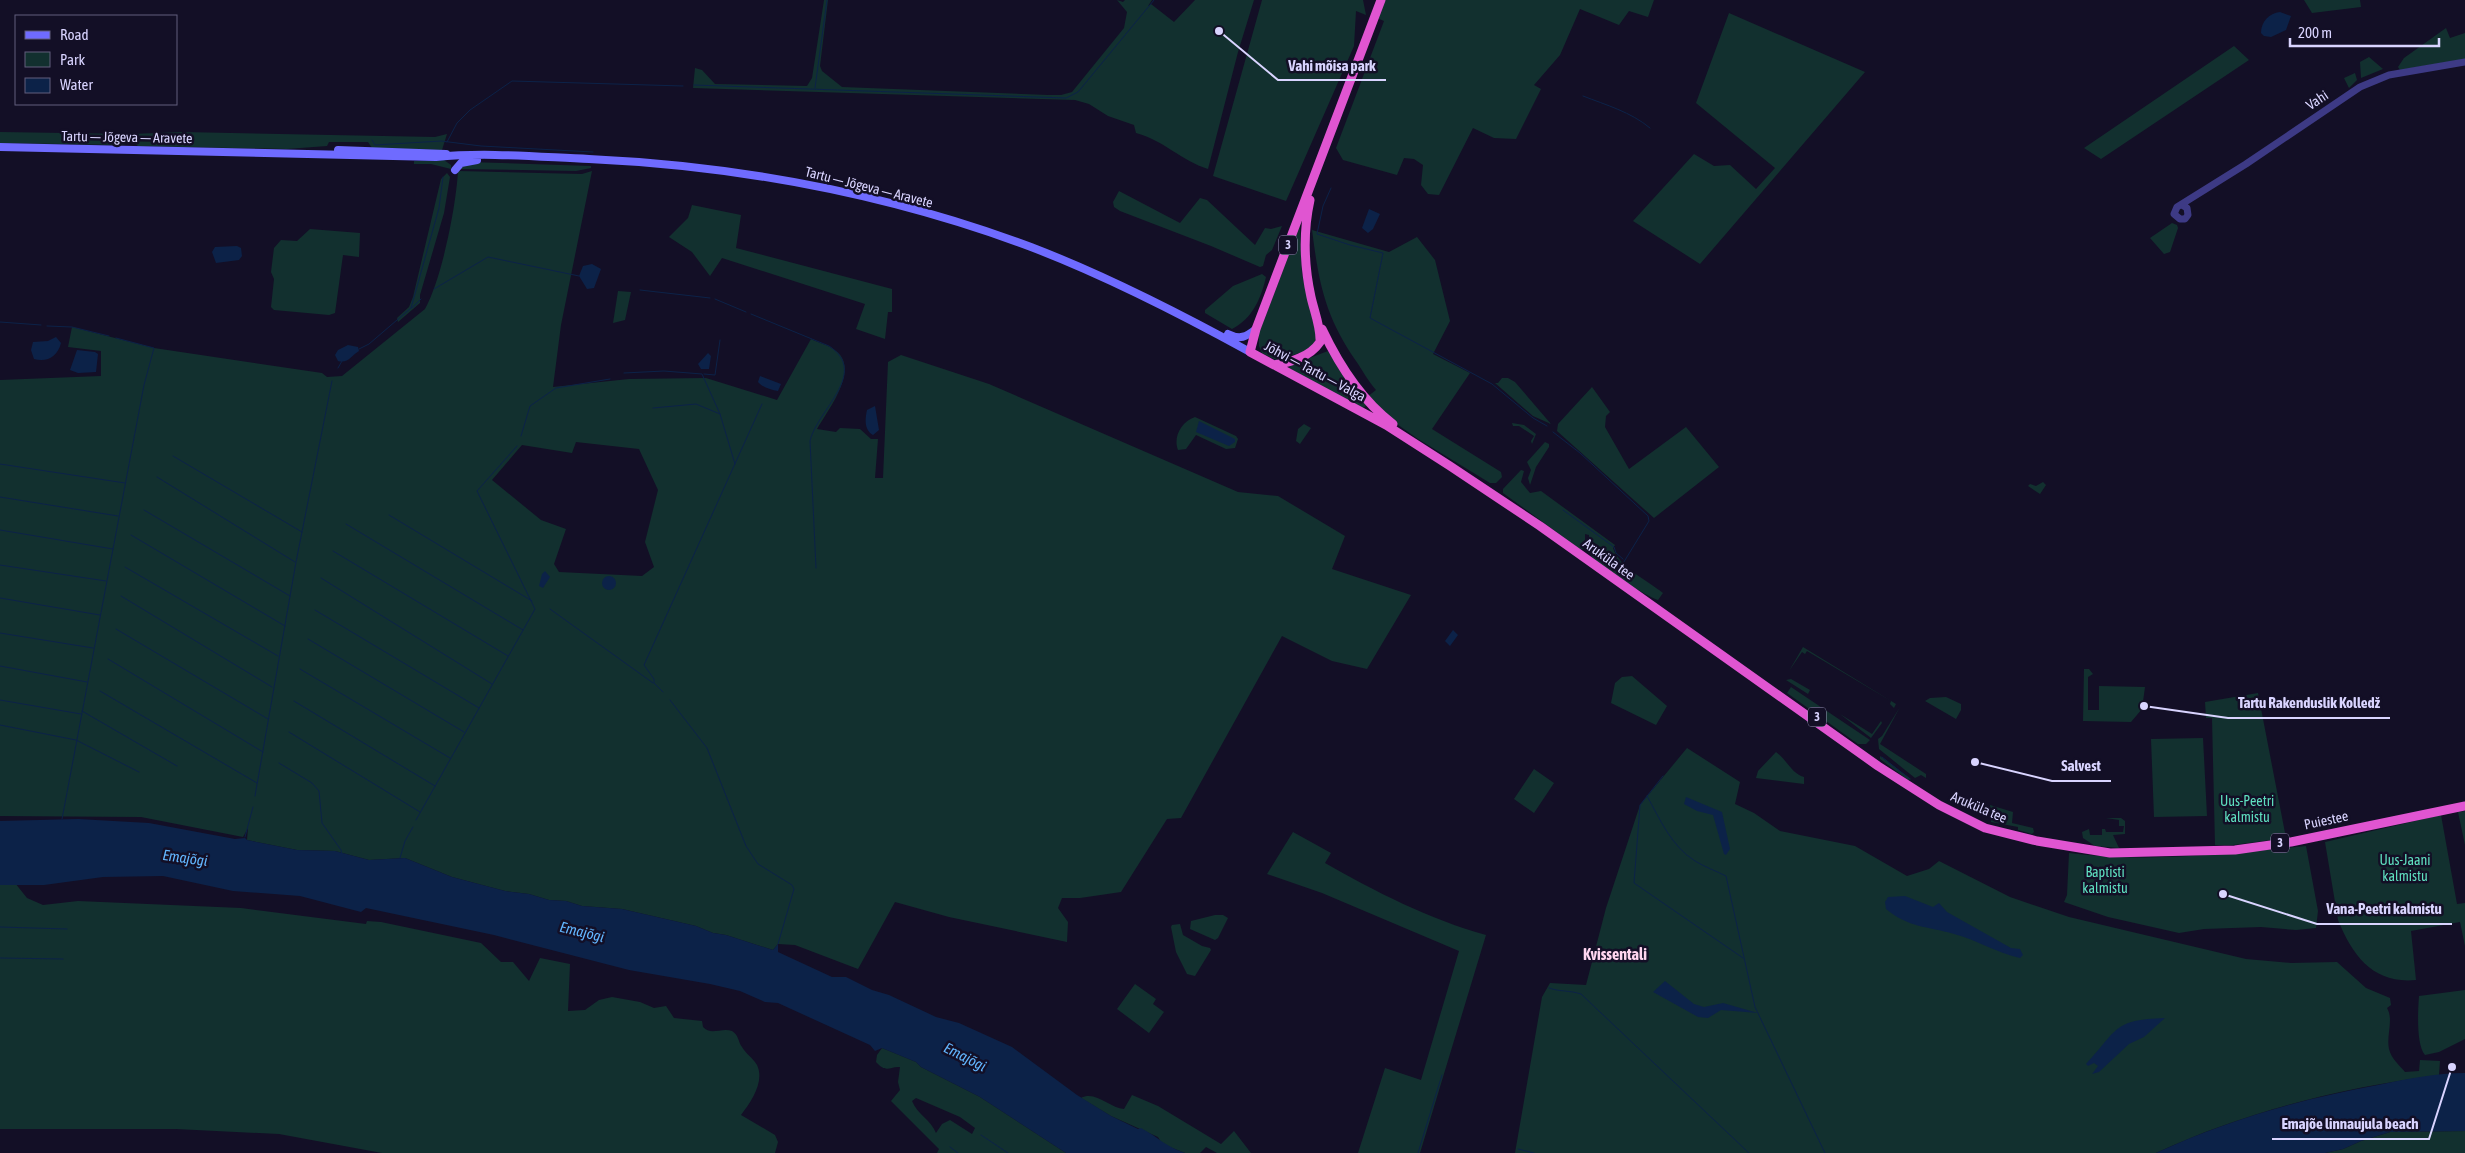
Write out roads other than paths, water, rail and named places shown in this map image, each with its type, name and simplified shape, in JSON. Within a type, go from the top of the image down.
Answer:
[{"type":"highway","name":"Jõhvi — Tartu — Valga","points":[[1381,0],[1256,329],[1250,352],[1386,425],[1482,487]]},
{"type":"highway","points":[[1274,365],[1286,363],[1311,353],[1320,342],[1306,261],[1306,225],[1320,161]]},
{"type":"highway","points":[[1312,302],[1331,349],[1358,388],[1389,421],[1424,449]]},
{"type":"highway","name":"Aruküla tee","points":[[1482,487],[1878,766],[1938,805],[1985,828],[2031,840],[2072,847]]},
{"type":"highway","name":"Puiestee","points":[[2072,847],[2110,853],[2235,850],[2290,842],[2465,806]]},
{"type":"main road","name":"Tartu — Jõgeva — Aravete","points":[[0,147],[436,157],[455,155],[622,161],[665,163],[772,177],[900,206],[1031,247],[1134,291],[1250,352]]},
{"type":"main road","points":[[455,170],[461,163],[470,160],[583,163],[622,161]]},
{"type":"main road","points":[[1188,318],[1196,318],[1236,338],[1247,336],[1256,329]]},
{"type":"street","name":"Vahi","points":[[2185,207],[2198,195],[2360,87],[2389,75],[2465,62]]},
{"type":"water","points":[[2280,12],[2291,16],[2286,30],[2271,37],[2264,36],[2261,33],[2261,29],[2264,22],[2272,14]]},
{"type":"water","points":[[1369,209],[1380,214],[1373,229],[1368,233],[1362,228]]},
{"type":"water","points":[[237,246],[241,248],[242,256],[239,260],[216,263],[212,252],[215,247]]},
{"type":"water","points":[[592,264],[601,269],[594,288],[587,289],[579,276],[583,266]]},
{"type":"water","points":[[56,337],[61,343],[55,355],[43,360],[34,359],[31,350],[33,342],[48,341]]},
{"type":"water","points":[[348,345],[358,347],[359,351],[345,361],[338,361],[335,355],[338,350]]},
{"type":"water","points":[[77,350],[98,354],[96,372],[78,373],[70,370]]},
{"type":"water","points":[[708,353],[711,356],[709,369],[701,369],[698,364]]},
{"type":"water","points":[[760,376],[781,384],[778,391],[760,384],[758,382]]},
{"type":"water","points":[[875,406],[879,430],[873,435],[868,430],[866,417],[867,410]]},
{"type":"water","points":[[1199,421],[1235,439],[1235,442],[1229,446],[1196,432]]},
{"type":"water","points":[[545,571],[550,577],[543,588],[539,586],[542,574]]},
{"type":"water","points":[[609,576],[614,578],[616,583],[614,588],[609,590],[604,588],[602,583],[604,578]]},
{"type":"water","points":[[1453,630],[1458,635],[1450,646],[1445,641]]},
{"type":"water","points":[[1686,797],[1722,812],[1730,849],[1726,855],[1724,854],[1713,815],[1697,811],[1684,804]]},
{"type":"water","name":"Emajõgi","points":[[78,819],[149,823],[235,839],[245,838],[297,850],[335,851],[369,860],[405,858],[452,877],[505,891],[529,894],[549,900],[566,901],[582,906],[622,909],[696,926],[713,933],[726,935],[773,950],[778,944],[778,952],[832,977],[846,977],[936,1017],[959,1023],[1012,1047],[1077,1095],[1111,1116],[1138,1129],[1141,1128],[1167,1145],[1185,1153],[1066,1153],[980,1097],[921,1067],[916,1062],[882,1048],[875,1051],[870,1045],[778,1003],[765,1002],[740,991],[629,970],[494,935],[366,908],[361,912],[300,896],[233,891],[163,876],[103,877],[44,885],[0,885],[0,821]]},
{"type":"water","points":[[1905,896],[1933,907],[1939,903],[1947,912],[2011,948],[2020,949],[2023,955],[2020,958],[2012,956],[1944,931],[1918,926],[1903,920],[1886,909],[1885,902],[1888,897]]},
{"type":"water","points":[[1665,981],[1694,1004],[1704,1007],[1723,1003],[1758,1013],[1721,1010],[1708,1018],[1698,1017],[1653,992]]},
{"type":"water","points":[[2165,1018],[2144,1037],[2129,1044],[2099,1072],[2092,1074],[2098,1066],[2094,1063],[2088,1066],[2086,1064],[2118,1029],[2125,1024],[2135,1021]]},
{"type":"water","points":[[2465,1073],[2465,1131],[2390,1132],[2343,1149],[2325,1153],[2156,1153],[2210,1130],[2293,1104],[2411,1079]]},
{"type":"waterway","points":[[815,88],[827,0]]},
{"type":"waterway","points":[[694,85],[1066,98],[1078,92],[1154,0]]},
{"type":"waterway","points":[[447,142],[457,123],[470,110],[512,81],[683,86]]},
{"type":"waterway","points":[[1583,96],[1627,113],[1650,128]]},
{"type":"waterway","points":[[372,140],[375,145],[441,141],[481,146],[593,152]]},
{"type":"waterway","points":[[359,349],[369,344],[411,308],[439,208],[443,177]]},
{"type":"waterway","points":[[1331,188],[1323,206],[1317,234],[1383,253],[1370,318],[1492,384],[1533,418],[1547,426]]},
{"type":"waterway","points":[[434,289],[488,257],[579,276]]},
{"type":"waterway","points":[[640,290],[710,298]]},
{"type":"waterway","points":[[412,308],[421,299]]},
{"type":"waterway","points":[[715,299],[746,312]]},
{"type":"waterway","points":[[751,314],[829,346],[840,357],[844,368],[843,380],[838,392],[815,429],[810,441],[816,568]]},
{"type":"waterway","points":[[0,322],[41,325]]},
{"type":"waterway","points":[[47,326],[72,327],[109,336]]},
{"type":"waterway","points":[[62,819],[144,385],[154,348],[116,338]]},
{"type":"waterway","points":[[704,374],[715,375],[720,340]]},
{"type":"waterway","points":[[338,368],[342,361]]},
{"type":"waterway","points":[[624,373],[664,371],[702,374],[720,414],[735,464]]},
{"type":"waterway","points":[[521,436],[530,406],[556,388],[610,379]]},
{"type":"waterway","points":[[255,796],[296,562],[332,381]]},
{"type":"waterway","points":[[653,408],[696,404],[720,414]]},
{"type":"waterway","points":[[663,692],[654,683],[654,679],[644,665],[762,404]]},
{"type":"waterway","points":[[1553,432],[1580,453],[1648,516],[1649,521],[1622,565],[1625,576]]},
{"type":"waterway","points":[[416,820],[535,609],[477,491],[517,446]]},
{"type":"waterway","points":[[173,456],[302,532]]},
{"type":"waterway","points":[[0,464],[125,483]]},
{"type":"waterway","points":[[157,477],[295,562]]},
{"type":"waterway","points":[[0,497],[118,516]]},
{"type":"waterway","points":[[144,510],[290,596]]},
{"type":"waterway","points":[[1563,510],[1614,547],[1616,553],[1623,559]]},
{"type":"waterway","points":[[389,515],[532,601]]},
{"type":"waterway","points":[[346,524],[523,630]]},
{"type":"waterway","points":[[0,530],[113,549]]},
{"type":"waterway","points":[[131,535],[285,626]]},
{"type":"waterway","points":[[333,551],[508,656]]},
{"type":"waterway","points":[[0,565],[106,581]]},
{"type":"waterway","points":[[125,567],[278,656]]},
{"type":"waterway","points":[[321,578],[492,684]]},
{"type":"waterway","points":[[121,596],[272,687]]},
{"type":"waterway","points":[[0,598],[100,615]]},
{"type":"waterway","points":[[550,609],[653,683]]},
{"type":"waterway","points":[[315,610],[479,708]]},
{"type":"waterway","points":[[116,629],[268,719]]},
{"type":"waterway","points":[[0,633],[93,648]]},
{"type":"waterway","points":[[308,639],[464,732]]},
{"type":"waterway","points":[[108,659],[263,752]]},
{"type":"waterway","points":[[0,666],[87,682]]},
{"type":"waterway","points":[[300,669],[450,758]]},
{"type":"waterway","points":[[100,691],[257,783]]},
{"type":"waterway","points":[[0,700],[81,714]]},
{"type":"waterway","points":[[670,700],[707,748],[746,846],[758,864],[792,885],[794,889],[778,944]]},
{"type":"waterway","points":[[294,701],[435,786]]},
{"type":"waterway","points":[[82,711],[177,766]]},
{"type":"waterway","points":[[0,725],[76,740],[139,772]]},
{"type":"waterway","points":[[289,732],[420,812]]},
{"type":"waterway","points":[[1882,757],[1910,779]]},
{"type":"waterway","points":[[279,763],[312,783],[319,791],[322,823],[341,850],[342,855]]},
{"type":"waterway","points":[[1663,776],[1640,805],[1634,883],[1743,958]]},
{"type":"waterway","points":[[1647,796],[1667,832],[1679,848],[1695,861],[1726,876],[1755,1007],[1825,1153]]},
{"type":"waterway","points":[[245,837],[253,807]]},
{"type":"waterway","points":[[400,858],[405,841],[413,827]]},
{"type":"waterway","points":[[0,927],[67,929]]},
{"type":"waterway","points":[[0,958],[63,959]]},
{"type":"waterway","points":[[1549,988],[1581,994],[1749,1153]]},
{"type":"waterway","points":[[1418,1153],[1442,1075]]},
{"type":"waterway","points":[[981,1135],[1008,1153]]},
{"type":"waterway","points":[[950,1147],[958,1153]]},
{"type":"waterway","points":[[1518,1149],[1534,1153]]},
{"type":"place","name":"Vahi mõisa park","points":[[1219,31]]},
{"type":"place","name":"Tartu Rakenduslik Kolledž","points":[[2144,706]]},
{"type":"place","name":"Salvest","points":[[1975,762]]},
{"type":"place","name":"Vana-Peetri kalmistu","points":[[2223,894]]},
{"type":"place","name":"Emajõe linnaujula beach","points":[[2452,1067]]},
{"type":"district","name":"Kvissentali","points":[[1615,954]]},
{"type":"park label","name":"Uus-Peetri kalmistu","points":[[2247,810]]},
{"type":"park label","name":"Uus-Jaani kalmistu","points":[[2405,868]]},
{"type":"park label","name":"Baptisti kalmistu","points":[[2105,880]]}]
